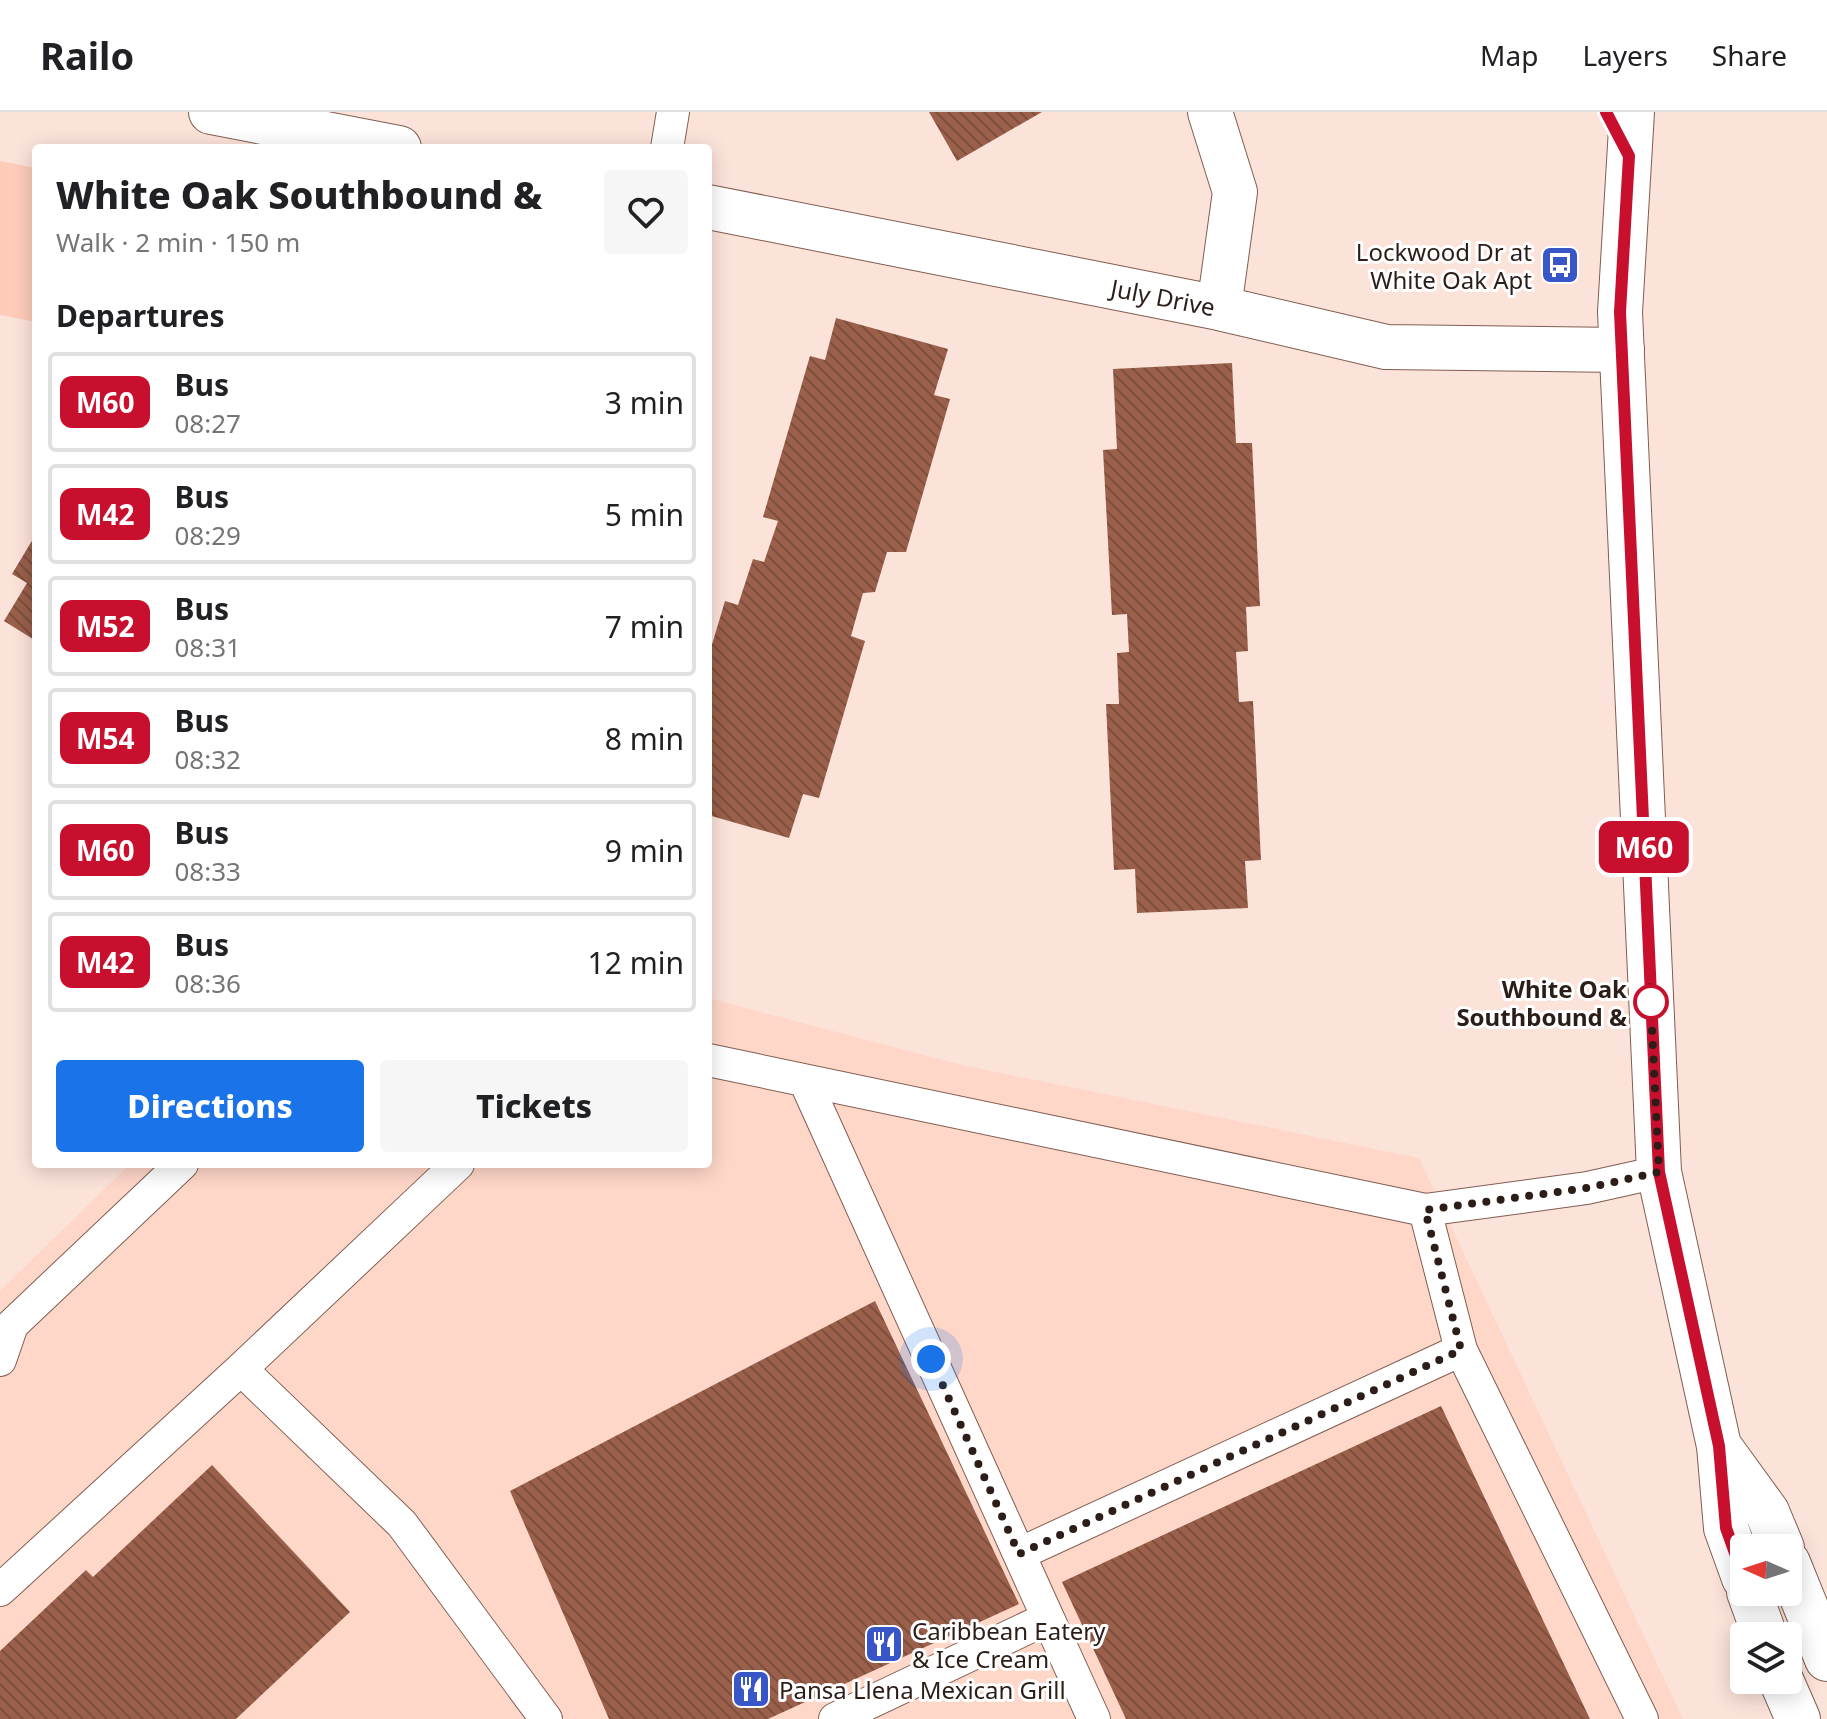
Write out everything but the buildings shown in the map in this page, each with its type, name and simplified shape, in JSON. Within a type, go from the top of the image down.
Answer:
[{"type":"street","points":[[211,112],[378,144]]},
{"type":"street","points":[[1210,112],[1235,192],[1219,308]]},
{"type":"street","points":[[1606,112],[1629,156]]},
{"type":"street","points":[[1632,112],[1620,312],[1659,1172],[1719,1446],[1726,1528],[1730,1539]]},
{"type":"street","name":"July Drive","points":[[712,208],[1219,308],[1386,347],[1622,350]]},
{"type":"street","points":[[1719,1446],[1767,1512],[1776,1534]]},
{"type":"street","points":[[1802,1597],[1827,1659]]},
{"type":"street","points":[[1787,1694],[1798,1719]]},
{"type":"lane","points":[[668,144],[673,112]]},
{"type":"lane","points":[[712,1061],[1425,1210],[1587,1188],[1659,1172]]},
{"type":"lane","points":[[805,1081],[1094,1719]]},
{"type":"lane","points":[[0,1360],[12,1325],[178,1168]]},
{"type":"lane","points":[[0,1590],[454,1168]]},
{"type":"lane","points":[[1425,1210],[1461,1350],[1642,1719]]},
{"type":"lane","points":[[1019,1554],[1461,1350]]},
{"type":"lane","points":[[241,1369],[402,1524],[546,1719]]},
{"type":"lane","points":[[835,1719],[1048,1618]]},
{"type":"shaded area","points":[[0,161],[32,167],[32,321],[0,315]]},
{"type":"shaded area","points":[[712,999],[962,1065],[1419,1158],[1683,1719],[0,1719],[0,1291],[126,1168],[712,1168]]},
{"type":"bus line","name":"M60","points":[[1606,112],[1629,156],[1620,312],[1659,1172],[1719,1446],[1726,1528],[1730,1539]]},
{"type":"place","name":"Lockwood Dr at White Oak Apt","points":[[1560,265]]},
{"type":"place","name":"White Oak Southbound &","points":[[1651,1002]]},
{"type":"place","name":"Caribbean Eatery & Ice Cream","points":[[884,1644]]},
{"type":"place","name":"Pansa Llena Mexican Grill","points":[[751,1689]]},
{"type":"route","points":[[931,1359],[1019,1554],[1461,1350],[1425,1210],[1587,1188],[1659,1172],[1650,987],[1651,1002]]}]
